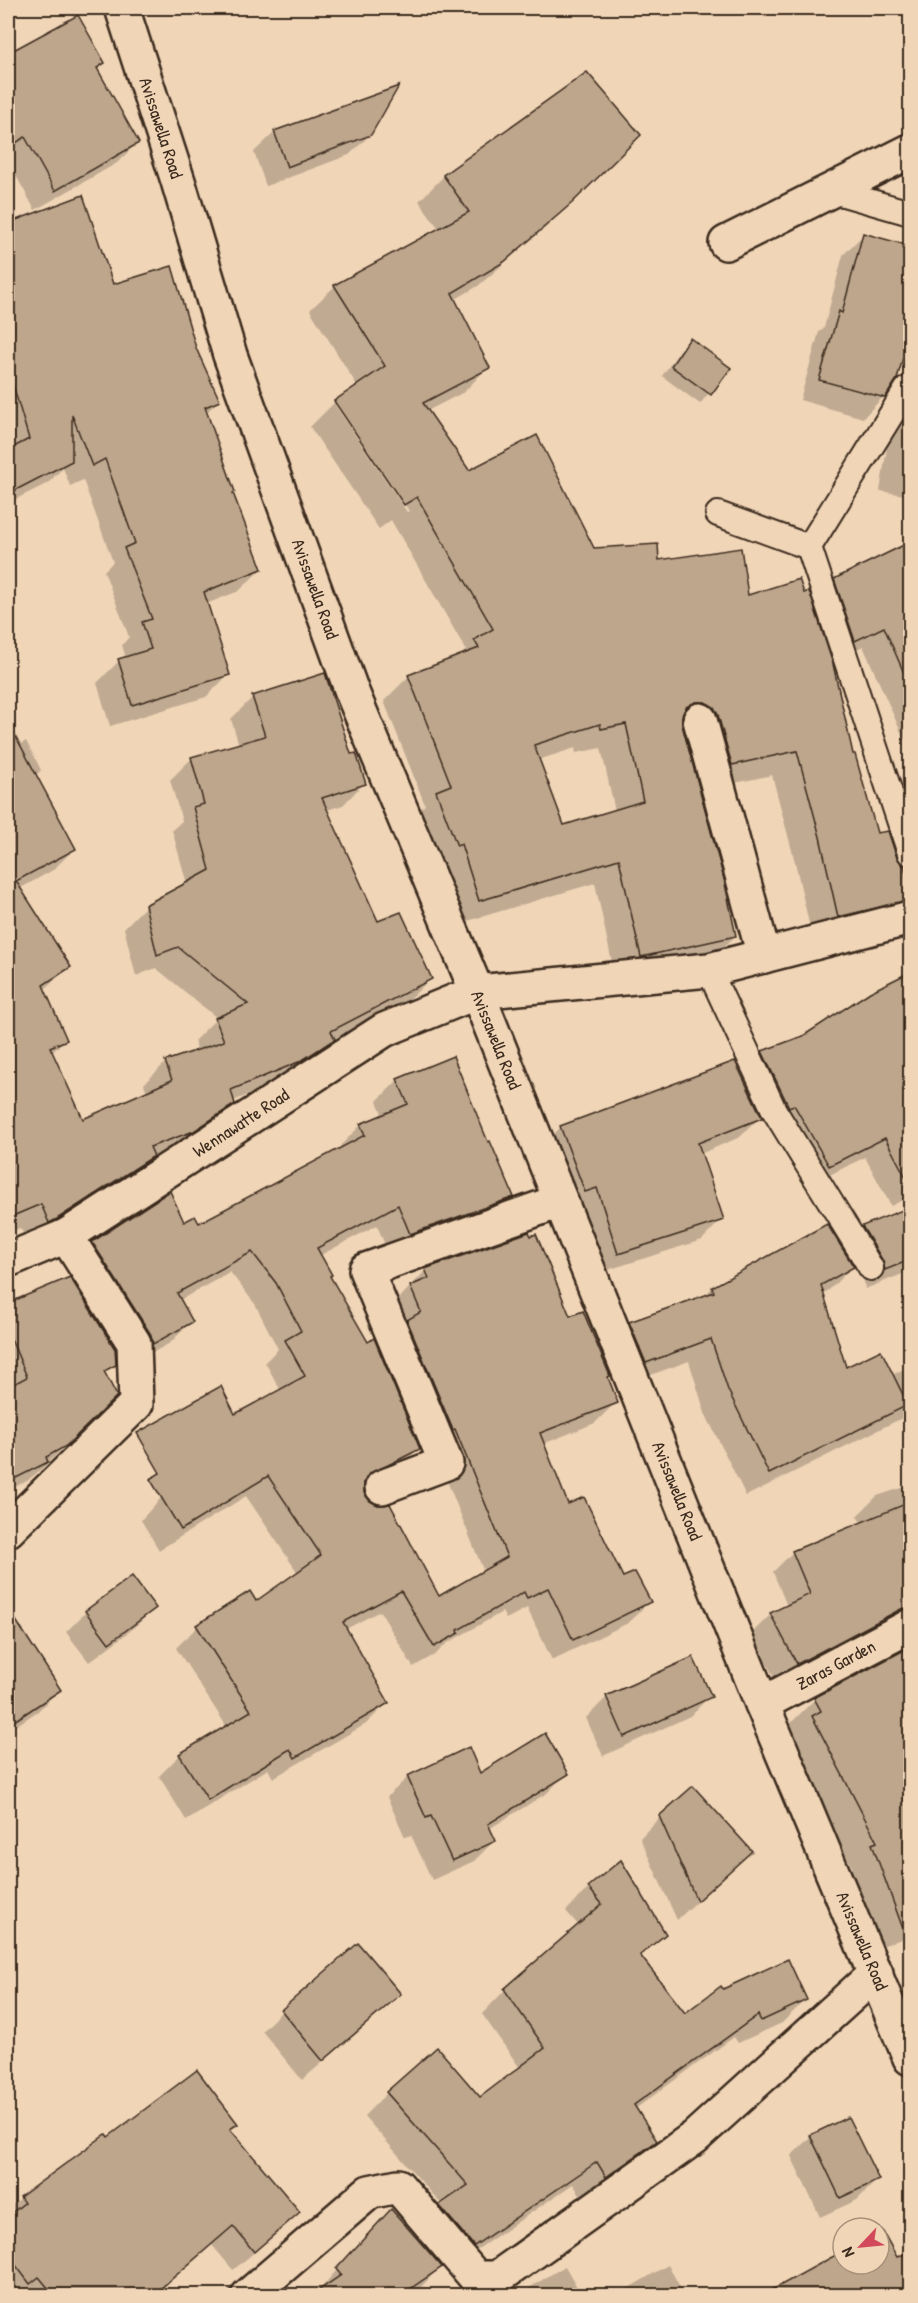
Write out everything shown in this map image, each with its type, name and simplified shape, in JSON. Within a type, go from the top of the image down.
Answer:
[{"type":"street","name":"Avissawella Road","points":[[122,8],[178,181],[230,355],[352,692],[477,992],[762,1704],[876,1972],[910,2058]]},
{"type":"street","points":[[726,243],[910,151]]},
{"type":"street","points":[[700,720],[764,956]]},
{"type":"street","name":"Wennawatte Road","points":[[8,1260],[66,1236],[384,1030],[477,992],[710,970],[910,918]]},
{"type":"street","points":[[382,1487],[446,1463],[366,1270],[560,1201]]},
{"type":"street","points":[[8,1530],[136,1404],[134,1343],[66,1236]]},
{"type":"street","name":"Zaras Garden","points":[[762,1704],[910,1626]]},
{"type":"street","points":[[248,2295],[369,2192],[398,2186],[476,2278],[496,2278],[695,2137],[876,1972]]},
{"type":"lane","points":[[833,191],[910,213]]},
{"type":"lane","points":[[809,547],[907,389],[910,388]]},
{"type":"lane","points":[[718,514],[809,547]]},
{"type":"lane","points":[[809,547],[910,853]]},
{"type":"lane","points":[[710,970],[774,1110],[871,1268]]},
{"type":"building","points":[[78,15],[105,63],[97,68],[139,143],[55,191],[25,137],[8,148],[8,53]]},
{"type":"building","points":[[587,72],[641,135],[572,203],[504,262],[452,293],[490,368],[423,403],[469,470],[537,435],[594,548],[658,544],[659,560],[741,548],[748,595],[799,579],[804,593],[809,591],[833,664],[853,754],[855,754],[877,833],[888,831],[897,858],[904,866],[910,887],[910,900],[838,917],[797,751],[732,765],[714,707],[705,702],[696,702],[686,707],[682,716],[682,725],[724,879],[736,936],[641,957],[619,859],[479,901],[461,844],[457,846],[436,791],[451,785],[408,675],[479,648],[474,640],[493,629],[417,497],[404,505],[334,401],[385,366],[334,285],[469,212],[443,175]],"holes":[[[600,724],[601,729],[626,724],[643,801],[564,825],[534,745]]]},
{"type":"building","points":[[399,86],[371,135],[287,167],[274,131]]},
{"type":"building","points":[[83,195],[113,284],[172,266],[196,348],[220,401],[205,407],[235,492],[233,493],[262,569],[204,592],[230,675],[132,705],[118,659],[151,649],[142,622],[152,619],[124,548],[135,543],[105,459],[92,466],[72,415],[72,461],[8,494],[8,450],[29,439],[8,368],[8,223]]},
{"type":"building","points":[[863,233],[910,246],[910,333],[897,379],[885,398],[819,380],[839,311],[842,313]]},
{"type":"building","points":[[690,338],[731,368],[711,395],[671,366]]},
{"type":"building","points":[[910,542],[910,687],[884,627],[855,641],[834,579]]},
{"type":"building","points":[[325,673],[351,754],[356,753],[366,784],[322,798],[378,921],[401,912],[432,979],[331,1031],[335,1039],[301,1061],[231,1090],[235,1104],[194,1131],[150,1147],[154,1156],[57,1219],[49,1223],[41,1204],[8,1218],[8,722],[76,849],[16,881],[71,967],[43,985],[67,1040],[50,1047],[83,1119],[172,1080],[165,1061],[224,1041],[215,1018],[248,1004],[178,947],[157,955],[145,905],[210,870],[193,807],[204,804],[191,757],[265,736],[252,696]]},
{"type":"building","points":[[910,972],[910,1185],[885,1138],[829,1166],[794,1105],[789,1107],[762,1051],[803,1036],[870,992]]},
{"type":"building","points":[[453,1056],[488,1142],[490,1141],[514,1197],[410,1234],[398,1205],[317,1248],[332,1275],[330,1276],[368,1342],[374,1338],[420,1449],[368,1475],[364,1483],[364,1493],[370,1501],[378,1505],[390,1504],[439,1596],[507,1557],[455,1429],[453,1430],[407,1320],[421,1312],[410,1286],[429,1278],[425,1269],[529,1232],[531,1236],[536,1234],[570,1316],[583,1311],[610,1376],[608,1377],[618,1403],[540,1433],[568,1504],[584,1497],[623,1577],[635,1572],[651,1602],[573,1640],[548,1588],[527,1598],[524,1592],[458,1630],[459,1633],[434,1647],[401,1591],[343,1622],[389,1703],[295,1758],[290,1749],[208,1800],[179,1754],[251,1711],[196,1625],[250,1591],[256,1601],[321,1555],[268,1476],[181,1530],[150,1479],[160,1473],[137,1433],[221,1386],[235,1414],[305,1376],[285,1340],[301,1331],[276,1283],[252,1252],[177,1293],[193,1322],[153,1344],[150,1333],[92,1242],[170,1191],[184,1222],[195,1216],[199,1223],[365,1135],[360,1124],[408,1104],[397,1079]]},
{"type":"building","points":[[735,1061],[762,1118],[698,1143],[724,1220],[618,1254],[597,1188],[585,1192],[560,1126]]},
{"type":"building","points":[[910,1207],[910,1260],[885,1270],[883,1261],[862,1226]]},
{"type":"building","points":[[827,1224],[854,1267],[821,1285],[846,1367],[881,1350],[908,1405],[769,1474],[728,1390],[711,1339],[646,1363],[629,1322],[714,1292],[712,1287]]},
{"type":"building","points":[[70,1277],[115,1349],[116,1365],[104,1371],[117,1396],[66,1446],[46,1457],[48,1462],[8,1482],[8,1387],[27,1377],[8,1332],[8,1303]]},
{"type":"building","points":[[910,1502],[910,1607],[901,1609],[797,1664],[770,1613],[810,1594],[792,1551]]},
{"type":"building","points":[[132,1576],[156,1608],[109,1643],[85,1611]]},
{"type":"building","points":[[8,1608],[61,1690],[8,1725]]},
{"type":"building","points":[[910,1647],[910,1937],[906,1937],[872,1844],[877,1842],[812,1716],[821,1711],[814,1698]]},
{"type":"building","points":[[693,1657],[712,1697],[624,1737],[606,1696]]},
{"type":"building","points":[[545,1733],[569,1774],[488,1824],[496,1841],[452,1861],[431,1816],[426,1818],[407,1776],[469,1747],[480,1773]]},
{"type":"building","points":[[693,1786],[752,1851],[697,1901],[659,1816]]},
{"type":"building","points":[[621,1860],[666,1934],[640,1955],[685,2013],[721,1986],[723,1989],[788,1959],[807,2000],[761,2021],[758,2015],[634,2105],[657,2141],[606,2177],[597,2162],[474,2246],[439,2205],[468,2185],[386,2092],[437,2047],[480,2097],[545,2048],[504,1989],[602,1904],[588,1887]]},
{"type":"building","points":[[358,1943],[401,1994],[323,2061],[281,2010]]},
{"type":"building","points":[[197,2070],[238,2124],[230,2129],[300,2212],[254,2252],[233,2226],[153,2295],[54,2295],[39,2277],[30,2284],[8,2255],[8,2216],[24,2203],[20,2197],[106,2134],[108,2137]]},
{"type":"building","points":[[848,2117],[879,2180],[840,2198],[810,2135]]},
{"type":"building","points":[[391,2209],[442,2267],[401,2295],[312,2295],[341,2275],[336,2269]]},
{"type":"building","points":[[891,2246],[897,2257],[910,2252],[910,2295],[763,2295],[831,2258],[831,2276],[891,2276]]}]
